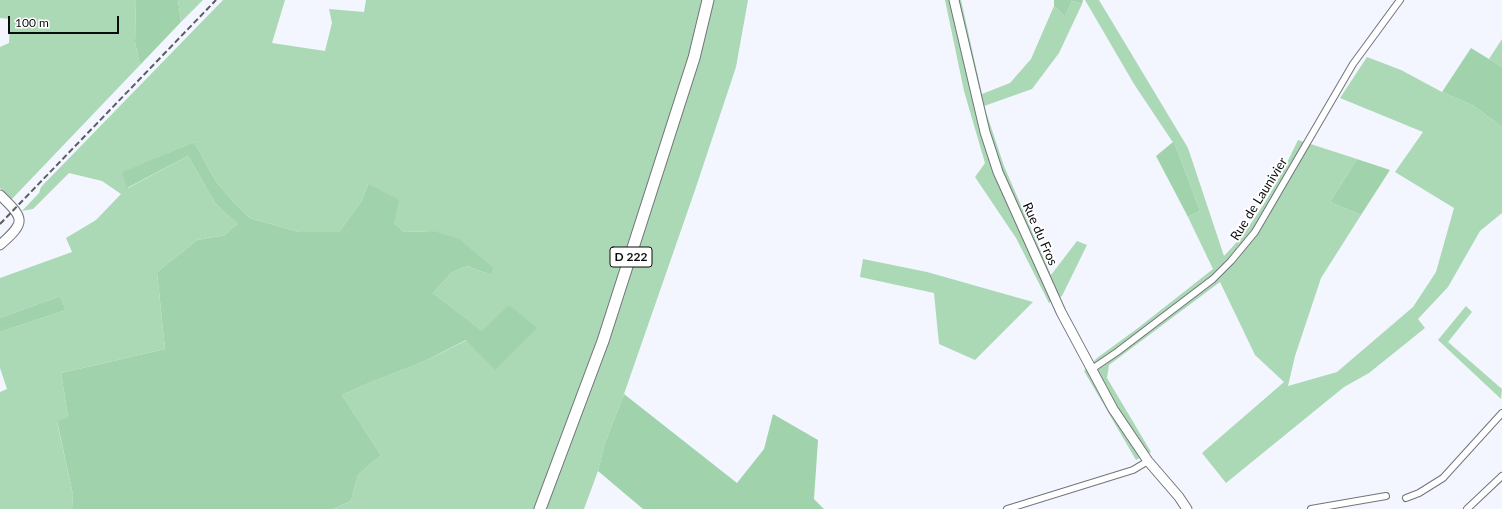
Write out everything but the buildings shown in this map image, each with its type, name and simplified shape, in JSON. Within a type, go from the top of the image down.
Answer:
[{"type":"highway","name":"D 222","points":[[540,509],[604,341],[694,58],[708,0]]},
{"type":"street","name":"Rue du Fros","points":[[954,0],[985,132],[998,172],[1061,312],[1113,409],[1148,460],[1179,497],[1187,509]]},
{"type":"street","name":"Rue de Launivier","points":[[1092,369],[1213,280],[1231,261],[1255,232],[1353,64],[1400,0]]},
{"type":"street","points":[[0,195],[14,209],[20,219],[17,228],[0,245]]},
{"type":"street","points":[[1406,498],[1419,493],[1443,478],[1502,413]]},
{"type":"street","points":[[1007,509],[1133,470],[1148,460]]},
{"type":"street","points":[[1467,509],[1502,476]]},
{"type":"street","points":[[1310,509],[1386,496]]},
{"type":"green space","points":[[0,0],[136,0],[135,42],[140,65],[11,200],[0,188],[0,47],[9,43],[10,19],[0,18]]},
{"type":"green space","points":[[136,0],[178,0],[181,22],[140,65],[135,42]]},
{"type":"green space","points":[[178,0],[203,0],[181,22]]},
{"type":"green space","points":[[223,0],[285,0],[272,43],[325,51],[332,23],[329,9],[364,12],[366,0],[748,0],[736,67],[624,394],[605,443],[598,471],[584,509],[333,509],[351,501],[358,475],[381,455],[342,395],[425,361],[483,332],[433,293],[451,273],[467,266],[491,275],[433,231],[404,232],[394,223],[368,184],[362,200],[339,232],[299,232],[250,218],[234,203],[215,180],[194,142],[123,172],[128,188],[188,156],[215,203],[237,224],[225,235],[197,240],[157,272],[165,349],[61,373],[68,417],[57,422],[73,495],[72,509],[0,509],[0,392],[7,389],[0,368],[0,332],[66,310],[60,296],[0,318],[0,278],[72,252],[66,238],[96,220],[121,194],[102,181],[69,173],[33,209],[22,211],[39,193],[41,187]]},
{"type":"green space","points":[[945,0],[961,0],[982,94],[1010,83],[1031,59],[1054,6],[1065,17],[1072,1],[1082,4],[1059,53],[1032,89],[984,106],[1004,166],[1051,275],[1077,241],[1087,245],[1062,296],[1049,303],[1016,238],[975,177],[985,163],[964,91]]},
{"type":"green space","points":[[1054,0],[1083,0],[1082,4],[1072,1],[1065,17],[1054,6]]},
{"type":"green space","points":[[1085,0],[1099,0],[1188,148],[1224,256],[1246,230],[1266,201],[1298,140],[1357,159],[1330,202],[1361,215],[1321,278],[1295,356],[1288,386],[1337,372],[1413,307],[1436,272],[1454,208],[1395,172],[1423,132],[1340,98],[1367,57],[1401,70],[1442,92],[1474,106],[1502,127],[1502,213],[1480,231],[1448,287],[1418,319],[1425,328],[1369,373],[1344,387],[1226,483],[1202,453],[1284,382],[1255,355],[1220,282],[1109,365],[1107,378],[1151,452],[1136,460],[1084,371],[1097,358],[1213,269],[1188,217],[1200,211],[1176,147],[1134,84]]},
{"type":"green space","points":[[1502,39],[1502,67],[1489,59]]},
{"type":"green space","points":[[1471,48],[1502,67],[1502,127],[1474,106],[1442,92]]},
{"type":"green space","points":[[194,142],[215,180],[234,203],[250,218],[299,232],[339,232],[362,200],[368,184],[399,200],[394,223],[404,232],[433,231],[459,239],[493,268],[491,275],[467,266],[451,273],[433,293],[482,331],[509,305],[537,328],[495,370],[466,340],[425,361],[342,395],[381,455],[358,475],[351,501],[333,509],[72,509],[73,495],[57,421],[68,417],[61,373],[165,349],[157,272],[197,240],[225,235],[237,224],[215,203],[188,156],[127,188],[122,172]]},
{"type":"green space","points":[[1173,142],[1200,211],[1188,217],[1156,156]]},
{"type":"green space","points":[[1357,159],[1390,170],[1361,215],[1330,202]]},
{"type":"green space","points":[[863,259],[927,272],[1033,302],[975,360],[939,344],[934,293],[860,277]]},
{"type":"green space","points":[[60,296],[66,310],[0,332],[0,318]]},
{"type":"green space","points":[[1466,306],[1472,312],[1448,342],[1502,389],[1501,399],[1438,340]]},
{"type":"green space","points":[[624,394],[737,483],[764,449],[773,414],[818,440],[814,499],[824,509],[643,509],[598,471],[605,443]]},
{"type":"railway","points":[[0,224],[216,0]]}]
